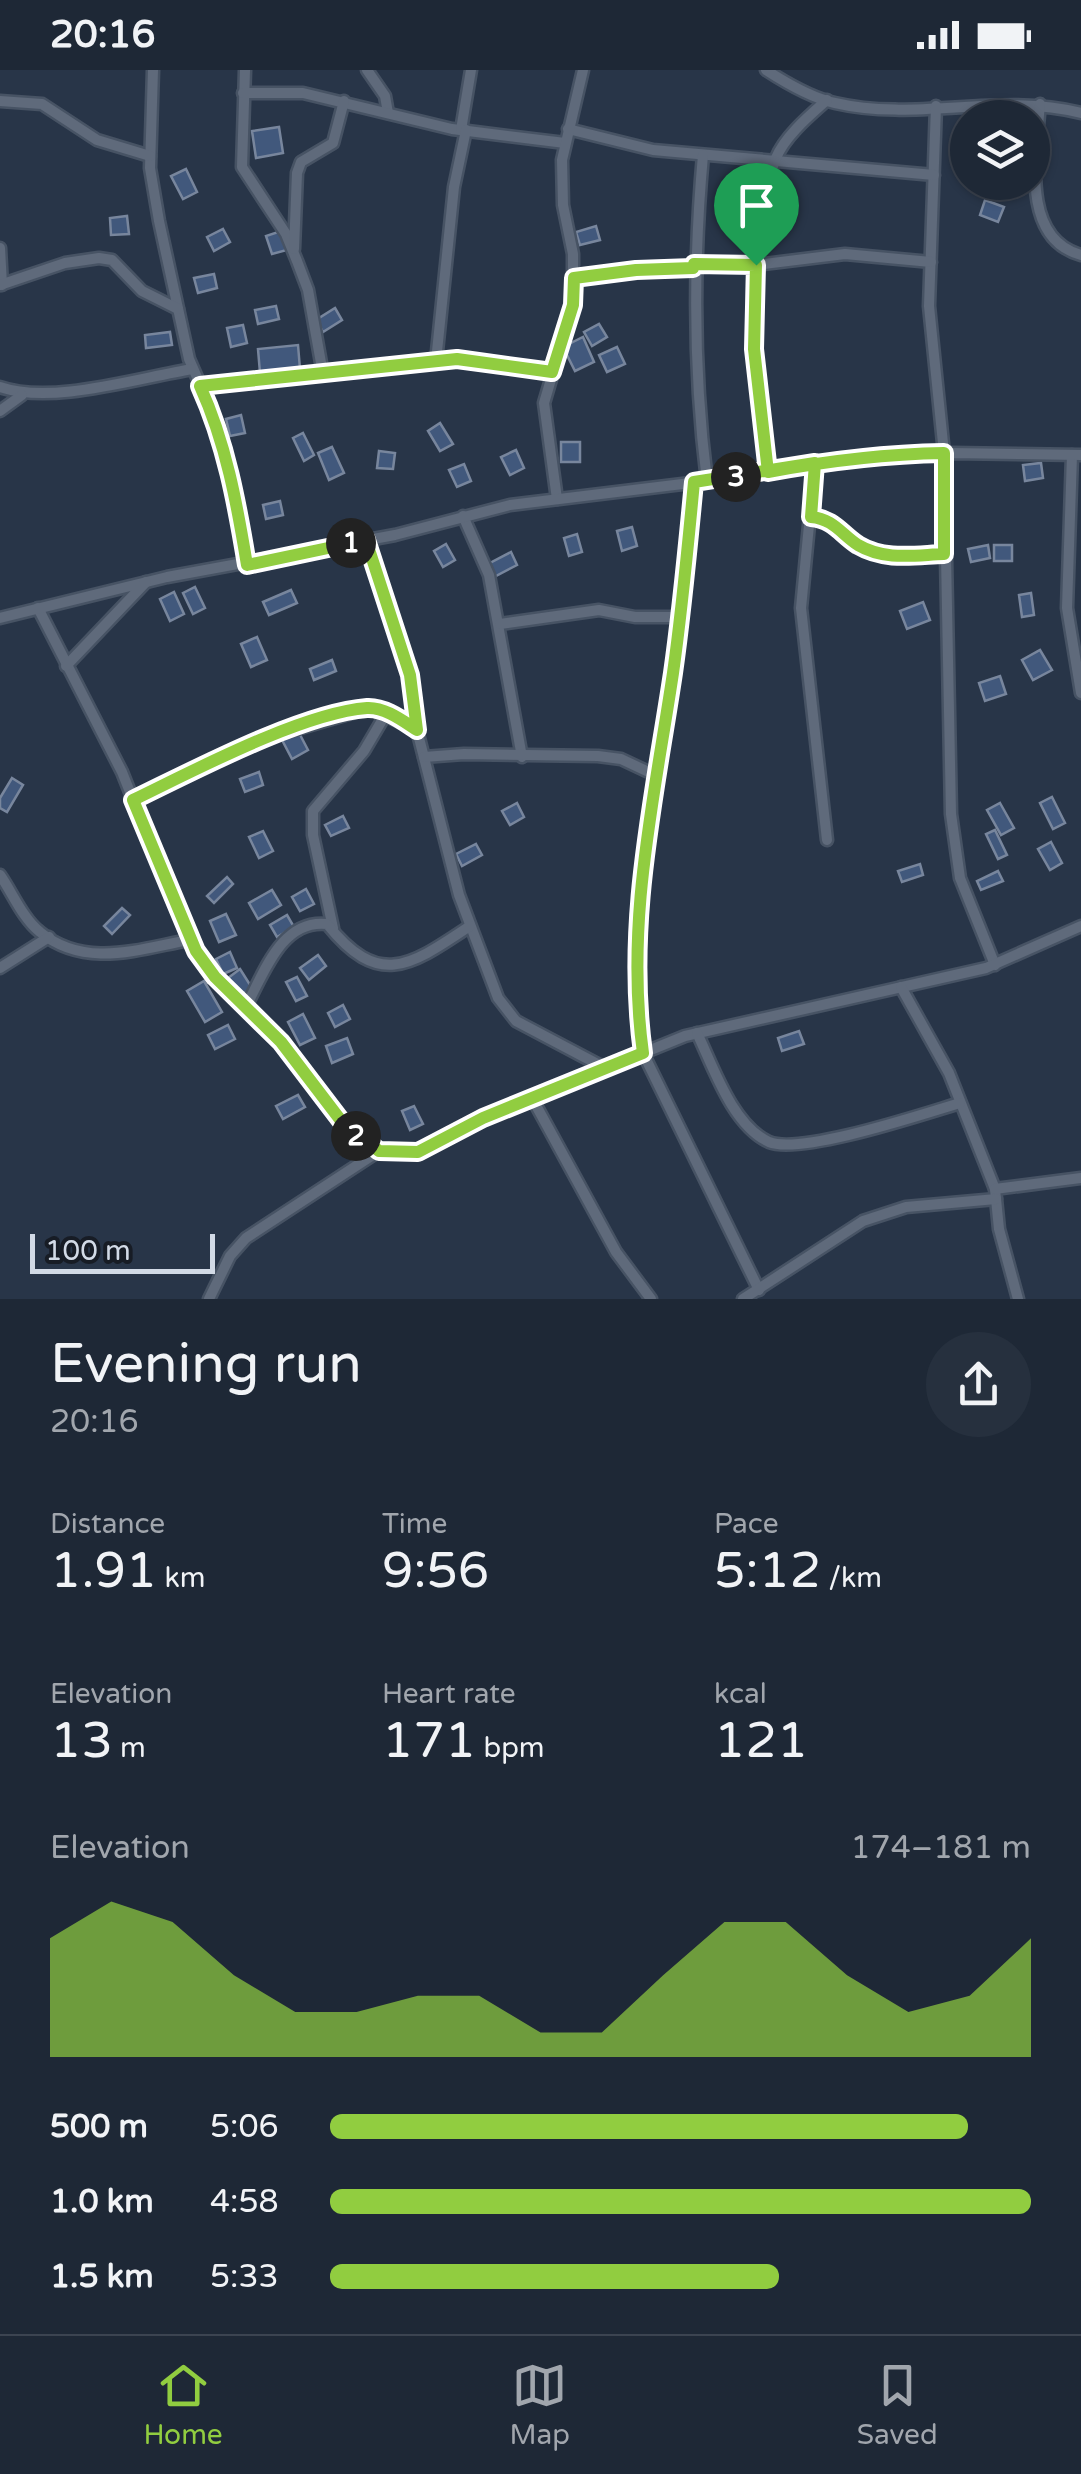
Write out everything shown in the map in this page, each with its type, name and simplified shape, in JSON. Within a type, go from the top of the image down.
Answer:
[{"type":"street","points":[[153,70],[150,156],[178,309],[193,369],[216,421],[238,508],[247,565]]},
{"type":"street","points":[[245,70],[242,167],[294,252],[308,290],[323,374]]},
{"type":"street","points":[[366,70],[385,96],[388,113]]},
{"type":"street","points":[[436,361],[470,70]]},
{"type":"street","points":[[556,499],[544,403],[573,305],[574,278],[561,181],[565,143],[584,70]]},
{"type":"street","points":[[766,70],[826,100],[871,106],[950,106]]},
{"type":"street","points":[[243,93],[278,91],[344,101],[464,130],[565,143]]},
{"type":"street","points":[[0,100],[42,104],[97,140],[150,156]]},
{"type":"street","points":[[768,472],[754,349],[756,265],[776,160],[800,125],[826,100]]},
{"type":"street","points":[[294,252],[297,174],[301,162],[333,142],[344,101]]},
{"type":"street","points":[[936,106],[929,306],[944,453],[951,814],[960,878],[995,964]]},
{"type":"street","points":[[1050,106],[1081,113]]},
{"type":"street","points":[[568,129],[654,150],[934,175]]},
{"type":"street","points":[[703,155],[693,266],[695,384],[707,480]]},
{"type":"street","points":[[1040,200],[1044,228],[1055,245],[1081,255]]},
{"type":"street","points":[[0,248],[1,285],[76,260],[99,258],[112,260],[142,291],[178,309]]},
{"type":"street","points":[[574,278],[636,270],[756,265],[845,254],[930,262]]},
{"type":"street","points":[[200,386],[457,359],[552,372]]},
{"type":"street","points":[[0,387],[22,394],[49,395],[193,369]]},
{"type":"street","points":[[0,411],[22,394]]},
{"type":"street","points":[[0,618],[147,582],[247,565],[556,499],[815,463],[944,453],[1076,454],[1067,608],[1081,693]]},
{"type":"street","points":[[815,463],[802,608],[827,840]]},
{"type":"street","points":[[694,482],[637,933],[643,1053],[759,1290]]},
{"type":"street","points":[[463,516],[481,551],[500,624],[522,757]]},
{"type":"street","points":[[811,517],[829,521],[856,544],[886,556],[944,554]]},
{"type":"street","points":[[366,540],[410,675],[417,730],[470,926],[498,998],[516,1021],[605,1068]]},
{"type":"street","points":[[66,666],[147,582]]},
{"type":"street","points":[[38,608],[133,800],[189,940],[215,977],[281,1042],[342,1122],[379,1151]]},
{"type":"street","points":[[500,624],[599,610],[635,617],[680,616]]},
{"type":"street","points":[[133,800],[286,732],[369,708],[387,712],[417,730]]},
{"type":"street","points":[[334,932],[313,835],[313,811],[364,751],[387,712]]},
{"type":"street","points":[[424,757],[464,754],[621,758],[655,775]]},
{"type":"street","points":[[0,875],[38,932],[83,952],[110,956],[189,940]]},
{"type":"street","points":[[246,1006],[290,934],[316,922],[327,924],[360,959],[406,963],[470,926]]},
{"type":"street","points":[[209,1299],[230,1256],[246,1238],[379,1151],[418,1152],[532,1098],[696,1032],[995,964],[1081,926]]},
{"type":"street","points":[[0,968],[49,937]]},
{"type":"street","points":[[902,987],[949,1073],[995,1194],[1018,1299]]},
{"type":"street","points":[[696,1032],[735,1107],[769,1142],[788,1145],[881,1128],[960,1103]]},
{"type":"street","points":[[532,1098],[616,1252],[651,1299]]},
{"type":"street","points":[[743,1299],[830,1238],[863,1220],[906,1207],[1080,1179]]},
{"type":"building","points":[[279,127],[283,153],[256,158],[252,131]]},
{"type":"building","points":[[186,169],[197,192],[183,199],[171,176]]},
{"type":"building","points":[[985,200],[1004,207],[998,222],[980,215]]},
{"type":"building","points":[[127,216],[129,234],[111,235],[110,218]]},
{"type":"building","points":[[596,226],[600,240],[580,245],[576,232]]},
{"type":"building","points":[[223,229],[230,242],[214,251],[207,237]]},
{"type":"building","points":[[281,231],[287,250],[272,254],[266,236]]},
{"type":"building","points":[[214,274],[217,288],[198,293],[194,278]]},
{"type":"building","points":[[276,306],[279,319],[258,324],[255,310]]},
{"type":"building","points":[[335,308],[342,320],[323,332],[316,320]]},
{"type":"building","points":[[599,324],[607,337],[592,346],[584,332]]},
{"type":"building","points":[[243,325],[247,343],[231,347],[227,328]]},
{"type":"building","points":[[170,332],[172,345],[146,348],[145,335]]},
{"type":"building","points":[[583,337],[594,362],[575,371],[563,347]]},
{"type":"building","points":[[298,345],[300,369],[260,373],[258,349]]},
{"type":"building","points":[[617,347],[625,364],[607,372],[599,355]]},
{"type":"building","points":[[241,415],[245,433],[230,436],[226,419]]},
{"type":"building","points":[[440,423],[453,444],[440,451],[428,431]]},
{"type":"building","points":[[303,433],[314,455],[304,461],[293,438]]},
{"type":"building","points":[[561,442],[580,442],[580,462],[561,462]]},
{"type":"building","points":[[332,447],[344,473],[329,480],[318,453]]},
{"type":"building","points":[[516,450],[524,468],[510,475],[501,457]]},
{"type":"building","points":[[379,451],[395,453],[393,469],[377,468]]},
{"type":"building","points":[[1041,463],[1043,478],[1025,481],[1023,465]]},
{"type":"building","points":[[464,464],[471,481],[457,487],[449,470]]},
{"type":"building","points":[[280,501],[283,515],[266,519],[263,505]]},
{"type":"building","points":[[632,527],[637,546],[622,551],[617,531]]},
{"type":"building","points":[[577,534],[582,552],[569,556],[564,538]]},
{"type":"building","points":[[446,544],[455,560],[443,567],[434,551]]},
{"type":"building","points":[[988,545],[990,558],[971,562],[968,549]]},
{"type":"building","points":[[994,545],[1012,545],[1012,561],[994,561]]},
{"type":"building","points":[[511,552],[517,565],[494,577],[488,564]]},
{"type":"building","points":[[195,587],[205,608],[193,614],[183,593]]},
{"type":"building","points":[[291,590],[297,603],[269,615],[263,602]]},
{"type":"building","points":[[174,592],[184,614],[170,621],[160,599]]},
{"type":"building","points":[[1031,593],[1034,615],[1022,617],[1019,595]]},
{"type":"building","points":[[923,602],[930,620],[907,629],[900,611]]},
{"type":"building","points":[[257,637],[267,660],[251,667],[241,644]]},
{"type":"building","points":[[1040,650],[1052,670],[1033,680],[1022,660]]},
{"type":"building","points":[[332,660],[336,671],[314,680],[310,669]]},
{"type":"building","points":[[1000,676],[1006,694],[985,701],[979,683]]},
{"type":"building","points":[[297,729],[308,750],[292,759],[281,738]]},
{"type":"building","points":[[259,772],[263,785],[245,792],[240,779]]},
{"type":"building","points":[[12,778],[23,785],[7,812],[0,808],[0,798]]},
{"type":"building","points":[[1052,797],[1065,823],[1053,829],[1040,803]]},
{"type":"building","points":[[517,803],[524,817],[510,825],[502,811]]},
{"type":"building","points":[[1000,803],[1014,828],[1001,835],[987,810]]},
{"type":"building","points":[[343,816],[349,828],[331,836],[325,825]]},
{"type":"building","points":[[995,830],[1007,855],[998,859],[986,834]]},
{"type":"building","points":[[263,831],[273,851],[259,858],[249,837]]},
{"type":"building","points":[[1051,842],[1062,863],[1050,870],[1038,849]]},
{"type":"building","points":[[476,844],[482,855],[462,866],[456,854]]},
{"type":"building","points":[[920,864],[923,875],[902,882],[898,871]]},
{"type":"building","points":[[998,871],[1003,881],[981,890],[977,881]]},
{"type":"building","points":[[227,877],[233,884],[214,903],[207,896]]},
{"type":"building","points":[[306,889],[314,904],[300,911],[292,897]]},
{"type":"building","points":[[272,890],[281,905],[258,919],[249,903]]},
{"type":"building","points":[[122,908],[130,915],[112,934],[104,926]]},
{"type":"building","points":[[226,914],[236,935],[219,942],[210,921]]},
{"type":"building","points":[[287,915],[294,927],[277,937],[270,925]]},
{"type":"building","points":[[230,952],[237,968],[223,974],[216,959]]},
{"type":"building","points":[[318,955],[326,966],[309,980],[300,968]]},
{"type":"building","points":[[240,969],[252,988],[240,996],[228,978]]},
{"type":"building","points":[[297,977],[307,996],[296,1001],[286,982]]},
{"type":"building","points":[[204,981],[222,1012],[205,1022],[187,991]]},
{"type":"building","points":[[343,1005],[350,1019],[335,1027],[328,1013]]},
{"type":"building","points":[[303,1014],[315,1038],[300,1045],[288,1022]]},
{"type":"building","points":[[228,1025],[235,1039],[215,1049],[208,1035]]},
{"type":"building","points":[[799,1031],[804,1044],[782,1051],[778,1038]]},
{"type":"building","points":[[347,1038],[353,1054],[332,1063],[326,1046]]},
{"type":"building","points":[[298,1095],[305,1107],[283,1119],[276,1106]]},
{"type":"building","points":[[414,1106],[423,1124],[410,1130],[402,1111]]},
{"type":"route","points":[[756,265],[694,264],[693,268],[603,272],[574,278],[573,305],[552,372],[457,359],[200,386],[216,421],[238,508],[247,565],[366,540],[410,675],[417,730],[387,712],[369,708],[270,738],[133,800],[196,951],[215,977],[281,1042],[342,1122],[362,1142],[379,1151],[418,1152],[483,1118],[643,1053],[635,968],[639,881],[673,674],[694,482],[740,477],[815,463],[811,517],[829,521],[856,544],[886,556],[944,554],[944,453],[844,458],[794,467],[768,472],[754,349],[756,265]]}]
